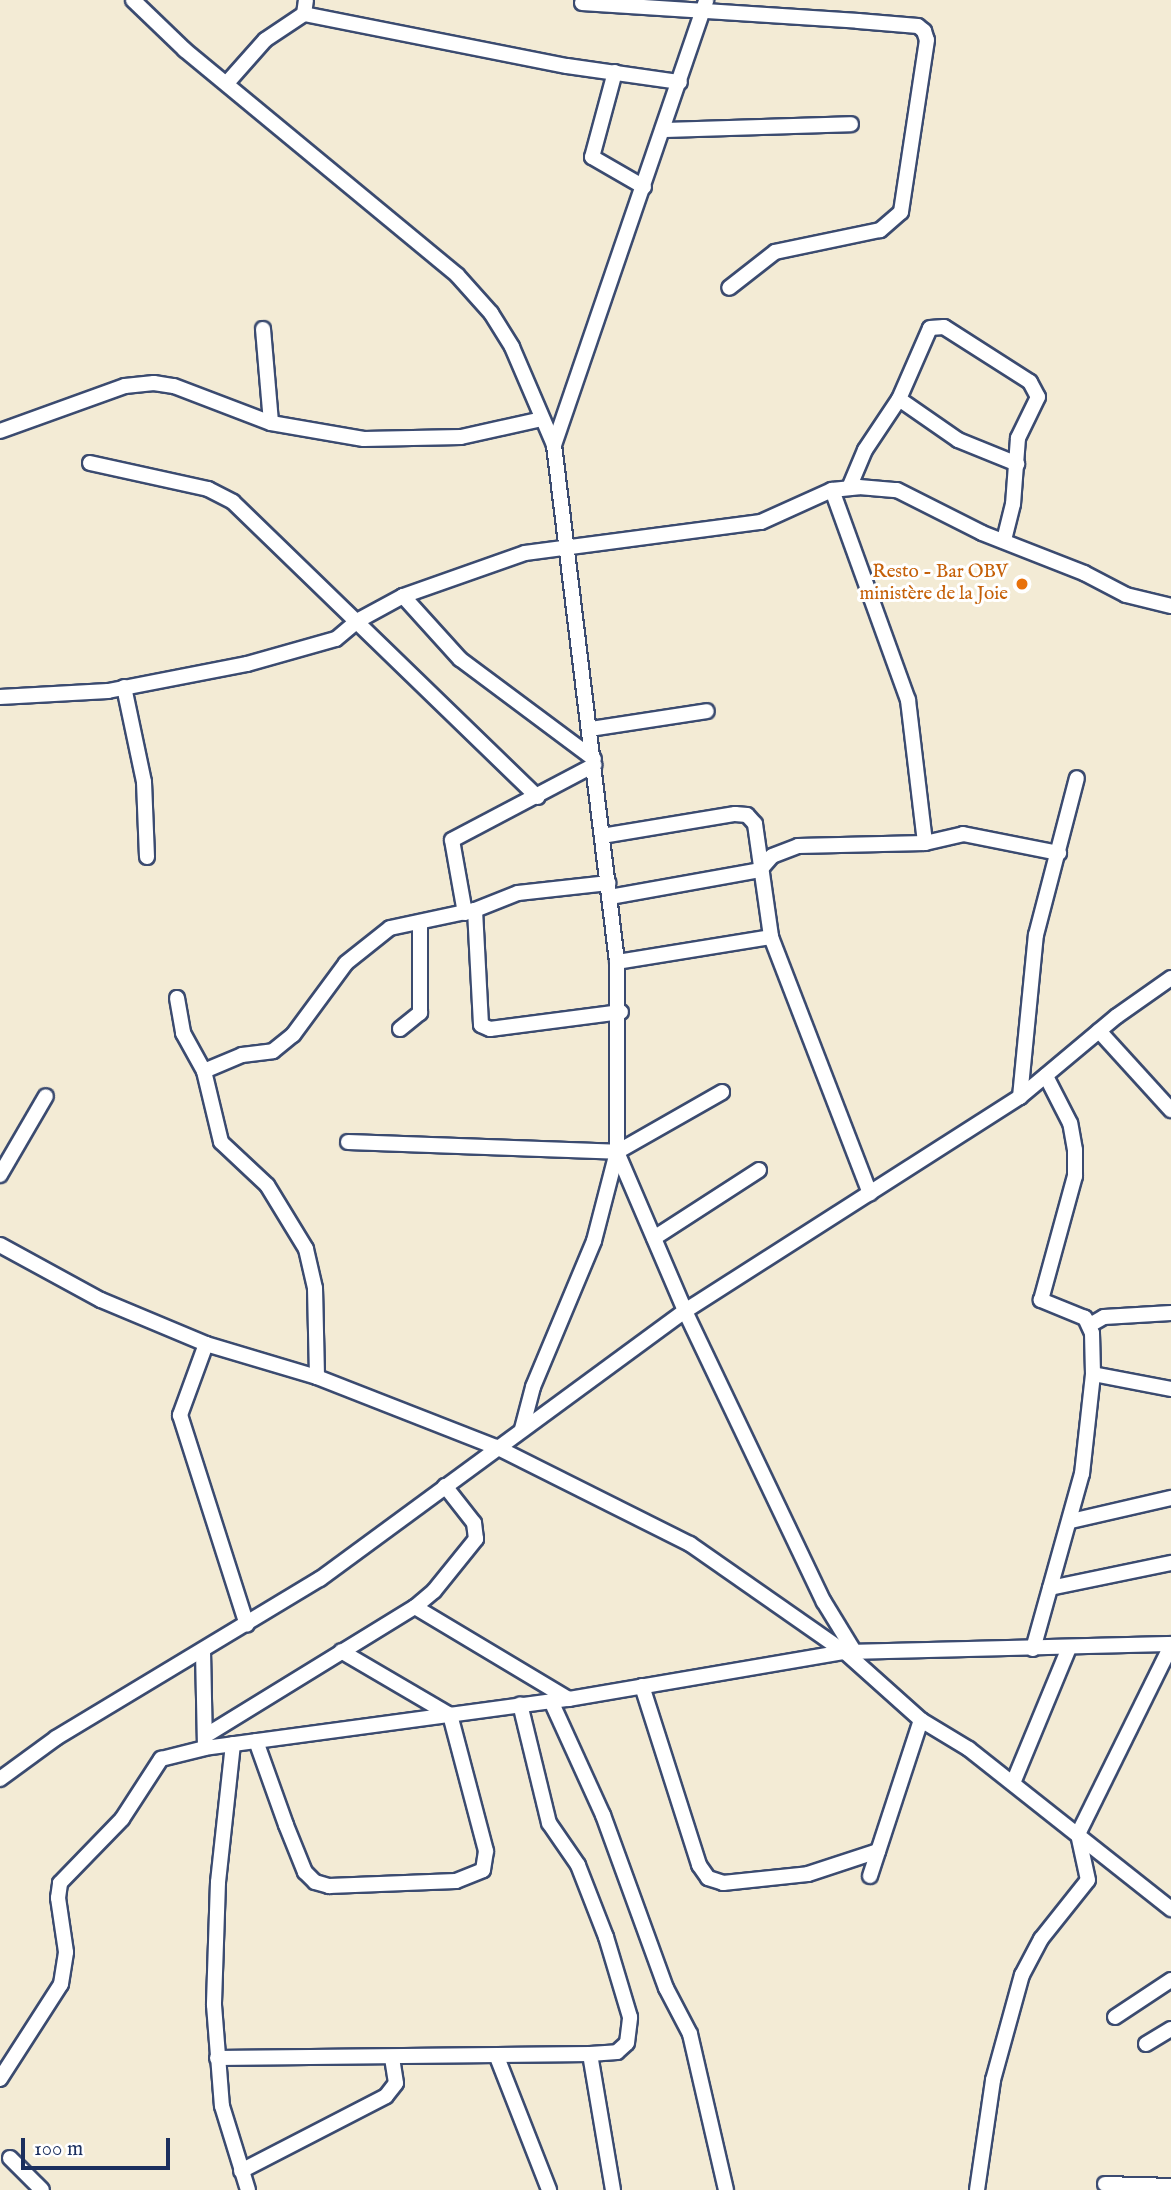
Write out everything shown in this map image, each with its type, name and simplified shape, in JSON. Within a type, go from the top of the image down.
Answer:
[{"type":"street","points":[[133,0],[185,50],[457,275],[491,313],[512,347],[554,445],[564,546],[590,729],[617,962],[621,1012],[617,1152],[594,1241],[533,1387],[522,1429]]},
{"type":"street","points":[[582,3],[705,5],[918,26],[927,40],[901,212],[880,230],[775,252],[729,288]]},
{"type":"street","points":[[554,445],[705,5]]},
{"type":"street","points":[[227,83],[265,40],[305,7],[615,72],[680,82]]},
{"type":"street","points":[[615,72],[592,157],[644,187]]},
{"type":"street","points":[[664,130],[851,124]]},
{"type":"street","points":[[849,488],[865,450],[899,399],[930,328],[944,327],[1035,389],[1038,397],[1018,438],[1017,464],[1004,541]]},
{"type":"street","points":[[263,329],[271,423]]},
{"type":"street","points":[[0,431],[125,386],[154,383],[174,386],[271,423],[313,433],[410,440],[461,437],[542,419]]},
{"type":"street","points":[[899,399],[958,440],[1017,464]]},
{"type":"street","points":[[90,463],[208,489],[233,502],[359,620],[537,797]]},
{"type":"street","points":[[0,697],[79,694],[247,664],[325,643],[359,620],[403,596],[525,553],[761,522],[832,490],[849,488],[897,490],[1004,541],[1084,573],[1126,595],[1171,606]]},
{"type":"street","points":[[832,490],[908,700],[925,843]]},
{"type":"street","points":[[403,596],[460,659],[594,762]]},
{"type":"street","points":[[124,687],[144,782],[148,857]]},
{"type":"street","points":[[590,729],[707,711]]},
{"type":"street","points":[[594,762],[537,797],[453,840],[470,912],[481,1026],[490,1029],[621,1012]]},
{"type":"street","points":[[1020,1097],[1036,935],[1077,778]]},
{"type":"street","points":[[603,836],[747,815],[755,824],[771,937],[870,1194]]},
{"type":"street","points":[[204,1071],[242,1055],[273,1051],[293,1035],[346,963],[390,928],[470,912],[518,893],[609,890],[760,870],[772,856],[797,846],[925,843],[944,836],[975,835],[1059,853]]},
{"type":"street","points":[[400,1028],[420,1013],[420,923]]},
{"type":"street","points":[[617,962],[771,937]]},
{"type":"street","points":[[2,1771],[320,1579],[496,1447],[685,1311],[1020,1097],[1098,1031],[1171,978]]},
{"type":"street","points":[[177,998],[183,1033],[204,1071],[212,1120],[221,1142],[267,1185],[306,1249],[315,1288],[317,1377]]},
{"type":"street","points":[[1098,1031],[1171,1110]]},
{"type":"street","points":[[1033,1649],[1071,1521],[1088,1438],[1093,1374],[1090,1325],[1085,1318],[1041,1300],[1074,1176],[1075,1150],[1070,1123],[1046,1076]]},
{"type":"street","points":[[348,1142],[617,1152],[722,1092]]},
{"type":"street","points":[[0,1175],[47,1096]]},
{"type":"street","points":[[617,1152],[685,1311],[849,1652]]},
{"type":"street","points":[[654,1238],[759,1170]]},
{"type":"street","points":[[0,1245],[101,1300],[206,1344],[317,1377],[496,1447],[691,1544],[849,1652],[921,1720],[1013,1783],[1171,1909]]},
{"type":"street","points":[[1090,1325],[1104,1317],[1171,1313]]},
{"type":"street","points":[[206,1344],[180,1415],[247,1625]]},
{"type":"street","points":[[1093,1374],[1171,1389]]},
{"type":"street","points":[[0,2080],[61,1984],[66,1952],[58,1898],[60,1883],[122,1819],[161,1759],[205,1742],[341,1651],[415,1607],[476,1539],[474,1523],[445,1486]]},
{"type":"street","points":[[1071,1521],[1171,1497]]},
{"type":"street","points":[[1050,1588],[1171,1563]]},
{"type":"street","points":[[415,1607],[569,1699]]},
{"type":"street","points":[[205,1742],[233,1744],[450,1716],[849,1652],[1068,1650],[1171,1645],[1078,1834],[1088,1880],[1041,1939],[1023,1975],[993,2080],[977,2190]]},
{"type":"street","points":[[1013,1783],[1068,1650]]},
{"type":"street","points":[[203,1651],[205,1742]]},
{"type":"street","points":[[256,1741],[300,1860],[315,1882],[329,1885],[456,1881],[483,1870],[487,1862],[450,1716],[341,1651]]},
{"type":"street","points":[[642,1686],[699,1866],[708,1878],[723,1883],[808,1874],[878,1851]]},
{"type":"street","points":[[551,1701],[607,1826],[666,1989],[690,2034],[726,2190]]},
{"type":"street","points":[[216,2058],[393,2059],[590,2054],[617,2052],[627,2043],[630,2017],[590,1891],[549,1823],[520,1704]]},
{"type":"street","points":[[870,1875],[921,1720]]},
{"type":"street","points":[[233,1744],[218,1882],[216,2058],[222,2106],[248,2190]]},
{"type":"street","points":[[1115,2017],[1171,1980]]},
{"type":"street","points":[[1146,2044],[1171,2029]]},
{"type":"street","points":[[590,2054],[614,2190]]},
{"type":"street","points":[[497,2057],[549,2190]]},
{"type":"street","points":[[241,2171],[392,2091],[396,2083],[393,2059]]},
{"type":"street","points":[[10,2158],[42,2190]]},
{"type":"street","points":[[1105,2184],[1171,2186]]},
{"type":"place","name":"Resto - Bar OBV ministère de la Joie","points":[[1022,584]]}]
